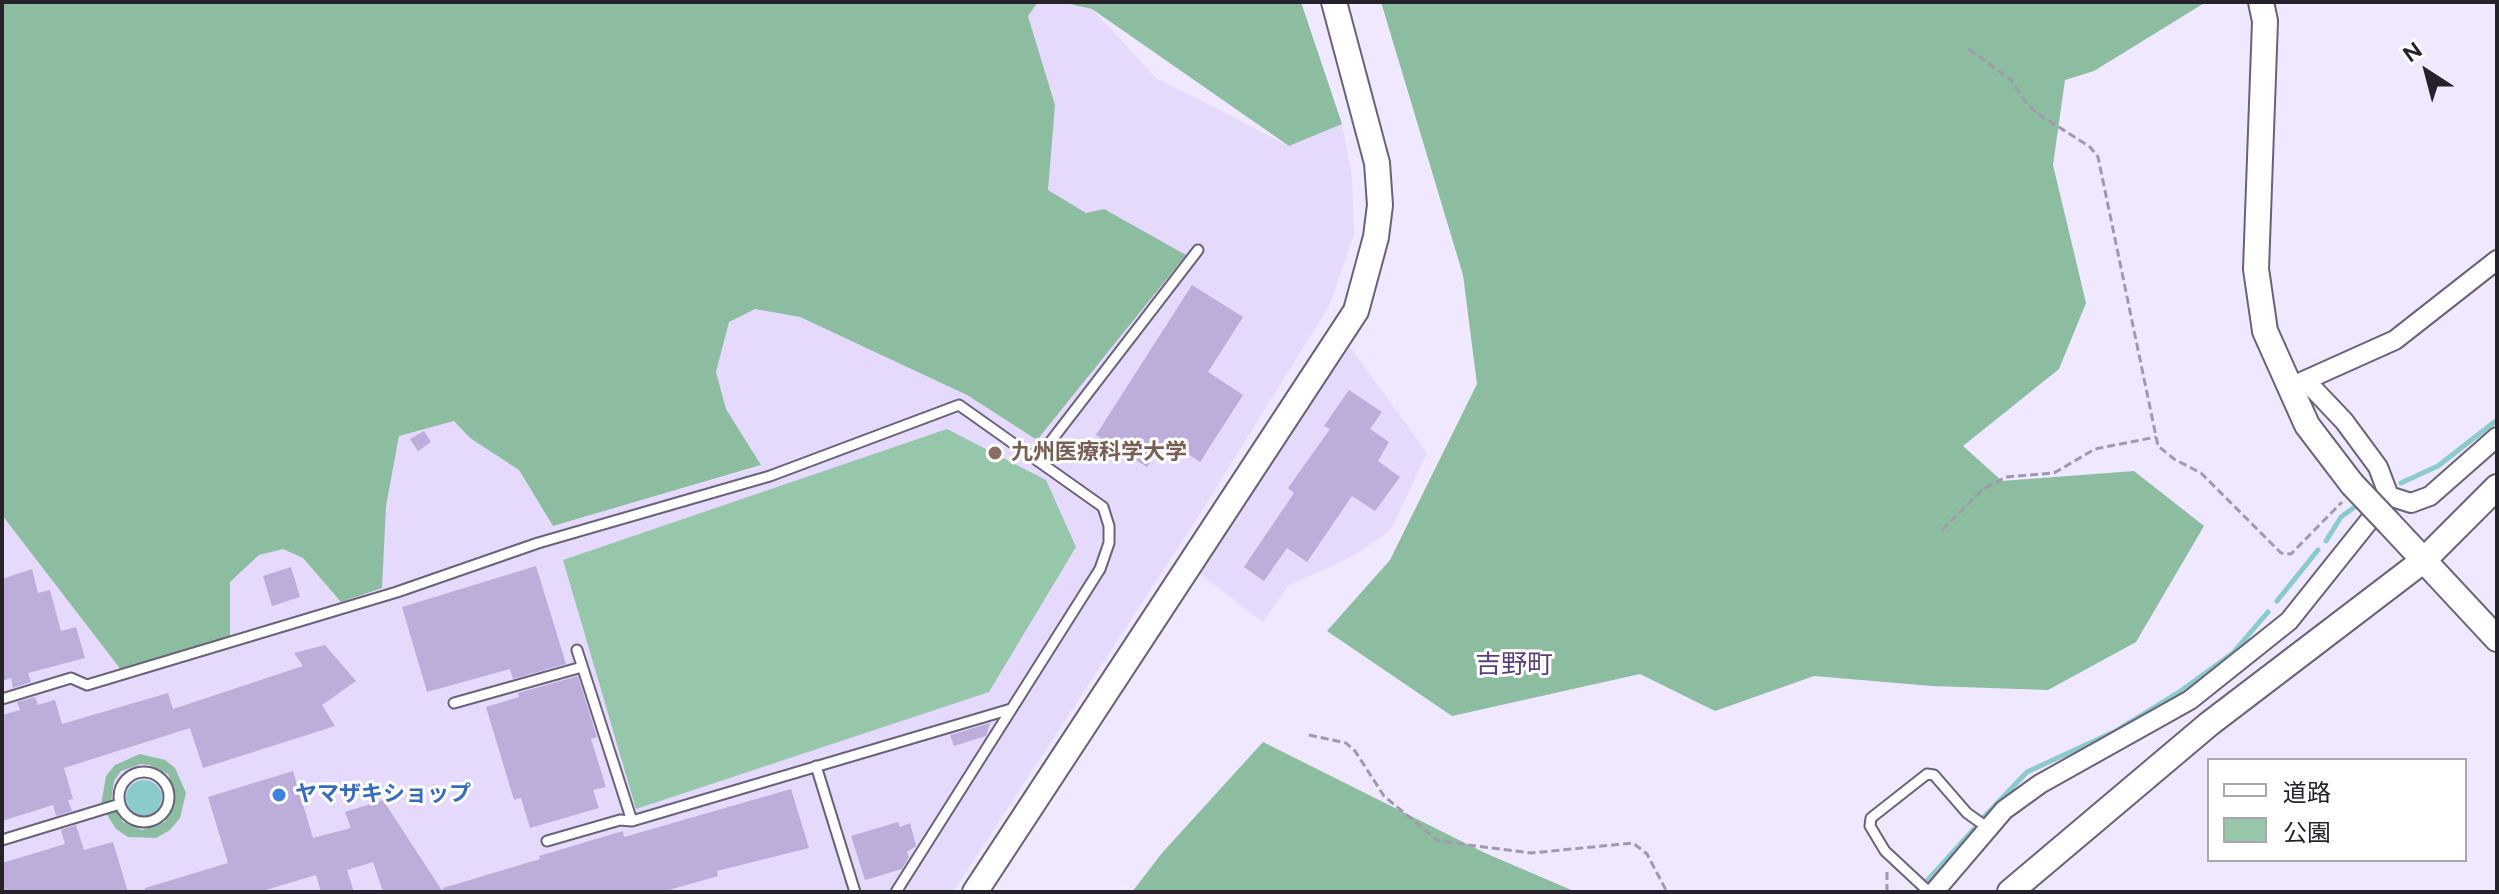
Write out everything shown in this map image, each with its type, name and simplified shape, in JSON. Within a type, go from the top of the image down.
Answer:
[{"type":"street","points":[[975,892],[1356,311],[1376,237],[1380,205],[1378,177],[1334,2]]},
{"type":"street","points":[[2261,2],[2265,21],[2256,269],[2265,331],[2297,384],[2307,425],[2348,491],[2389,523],[2497,639]]},
{"type":"street","points":[[2297,384],[2395,340],[2497,260]]},
{"type":"street","points":[[2297,384],[2344,421],[2378,467],[2389,496]]},
{"type":"street","points":[[2389,496],[2411,503],[2430,496],[2497,437]]},
{"type":"street","points":[[2010,892],[2209,724],[2424,560],[2497,487]]},
{"type":"street","points":[[1932,892],[2004,810],[2040,784],[2190,700],[2289,621],[2389,496]]},
{"type":"lane","points":[[1038,458],[1198,250]]},
{"type":"lane","points":[[2,699],[71,678],[87,685],[397,592],[538,543],[770,476],[959,405],[1038,458],[1103,507],[1109,526],[1109,543],[1100,569],[896,892]]},
{"type":"lane","points":[[577,650],[632,821]]},
{"type":"lane","points":[[454,703],[582,667]]},
{"type":"lane","points":[[547,841],[620,820],[632,821],[1011,709]]},
{"type":"lane","points":[[816,766],[855,892]]},
{"type":"lane","points":[[137,772],[160,777],[169,791],[167,808],[155,820],[138,821],[130,817],[120,804],[124,781],[137,772]]},
{"type":"lane","points":[[1932,892],[1885,851],[1870,826],[1871,818],[1927,774],[1934,775],[1967,813],[1988,828]]},
{"type":"lane","points":[[2,840],[120,804]]},
{"type":"path","points":[[1969,49],[2011,80],[2027,104],[2040,115],[2090,147],[2098,157],[2156,437],[2165,453],[2201,473],[2218,494],[2281,553],[2291,554],[2348,491]]},
{"type":"path","points":[[1942,530],[1982,490],[2006,477],[2054,473],[2095,449],[2156,437]]},
{"type":"path","points":[[1309,735],[1346,743],[1355,751],[1384,796],[1438,841],[1531,853],[1633,843],[1647,854],[1667,892]]},
{"type":"shaded area","points":[[2,2],[1038,2],[1028,16],[1055,105],[1048,190],[1086,213],[1104,209],[1186,255],[1037,440],[967,395],[800,317],[755,309],[729,322],[716,372],[726,409],[761,465],[553,526],[519,470],[470,438],[454,421],[399,436],[386,506],[382,588],[341,602],[303,558],[283,549],[259,555],[230,582],[230,636],[122,671],[2,515]]},
{"type":"shaded area","name":"九州医療科学大学","points":[[1038,2],[1061,2],[1092,9],[1156,78],[1289,146],[1342,124],[1352,177],[1354,235],[1329,306],[1196,520],[953,892],[2,892],[2,513],[230,582],[259,555],[283,549],[303,558],[341,602],[386,506],[399,436],[454,421],[470,438],[519,470],[553,526],[761,466],[726,409],[716,372],[729,321],[755,309],[800,317],[967,395],[1037,440],[1086,213],[1047,190],[1055,105],[1028,16]]},
{"type":"shaded area","points":[[1061,2],[1301,2],[1342,124],[1289,146],[1092,9]]},
{"type":"shaded area","points":[[1381,2],[2206,2],[2094,71],[2065,80],[2053,165],[2086,303],[2059,369],[1963,446],[2002,481],[2134,471],[2204,526],[2136,642],[2048,690],[1932,686],[1814,676],[1715,711],[1640,674],[1452,716],[1327,631],[1390,560],[1477,384],[1463,275]]},
{"type":"shaded area","points":[[1350,347],[1427,453],[1390,531],[1351,557],[1289,585],[1263,622],[1199,573]]},
{"type":"shaded area","points":[[1263,742],[1485,853],[1576,892],[1132,892],[1162,853]]},
{"type":"shaded area","points":[[140,754],[165,760],[175,768],[186,793],[180,818],[170,830],[156,838],[128,837],[116,829],[101,805],[106,776],[115,765]],"holes":[[[141,764],[168,774],[175,793],[175,804],[165,822],[142,830],[123,822],[111,802],[114,781],[121,771]]]},
{"type":"shaded area","points":[[144,780],[156,786],[162,798],[156,810],[144,816],[132,810],[126,798],[132,786]]},
{"type":"green space","points":[[947,429],[1046,480],[1076,547],[989,692],[636,809],[563,560]]},
{"type":"building","points":[[1192,285],[1243,317],[1208,372],[1243,395],[1200,462],[1165,439],[1147,467],[1096,435]]},
{"type":"building","points":[[1349,390],[1382,412],[1370,429],[1389,442],[1378,461],[1400,477],[1375,511],[1352,496],[1307,562],[1287,548],[1264,581],[1244,567],[1294,493],[1288,488],[1330,429],[1324,426]]},
{"type":"building","points":[[424,431],[431,442],[418,451],[410,439]]},
{"type":"building","points":[[536,566],[566,664],[513,679],[510,669],[427,692],[402,607]]},
{"type":"building","points":[[291,567],[300,597],[272,606],[263,576]]},
{"type":"building","points":[[32,569],[38,593],[50,590],[61,631],[76,627],[85,658],[28,673],[31,682],[13,688],[11,678],[2,681],[2,579]]},
{"type":"building","points":[[325,645],[356,681],[322,705],[335,726],[203,768],[190,728],[64,768],[73,799],[68,800],[72,811],[56,816],[53,805],[2,821],[2,715],[20,710],[17,702],[35,697],[38,705],[55,700],[62,724],[168,693],[173,709],[303,666],[294,653]]},
{"type":"building","points":[[578,676],[597,737],[591,739],[606,787],[593,790],[599,808],[530,828],[521,798],[514,800],[486,707],[519,697],[518,693]]},
{"type":"building","points":[[990,723],[986,736],[954,746],[950,735]]},
{"type":"building","points":[[293,771],[313,838],[351,828],[345,812],[383,800],[443,892],[383,892],[373,862],[347,870],[354,892],[321,892],[316,875],[259,892],[145,892],[145,888],[228,863],[208,797]]},
{"type":"building","points":[[791,789],[809,848],[717,871],[718,876],[662,892],[444,892],[443,888],[623,831],[624,837]]},
{"type":"building","points":[[898,822],[900,827],[910,823],[916,846],[907,852],[909,857],[902,869],[865,880],[851,836]]},
{"type":"building","points":[[76,825],[84,850],[113,842],[128,892],[2,892],[2,863],[65,844],[61,830]]},
{"type":"waterway","points":[[2401,483],[2438,466],[2497,420]]},
{"type":"waterway","points":[[2326,541],[2341,517],[2356,506]]},
{"type":"waterway","points":[[2277,601],[2318,550]]},
{"type":"waterway","points":[[1984,817],[2027,772],[2116,731],[2178,693],[2233,653],[2268,612]]},
{"type":"waterway","points":[[1927,881],[1974,829]]},
{"type":"place","name":"九州医療科学大学","points":[[995,453]]},
{"type":"place","name":"ヤマザキショップ","points":[[279,795]]},
{"type":"district","name":"吉野町","points":[[1514,665]]}]
